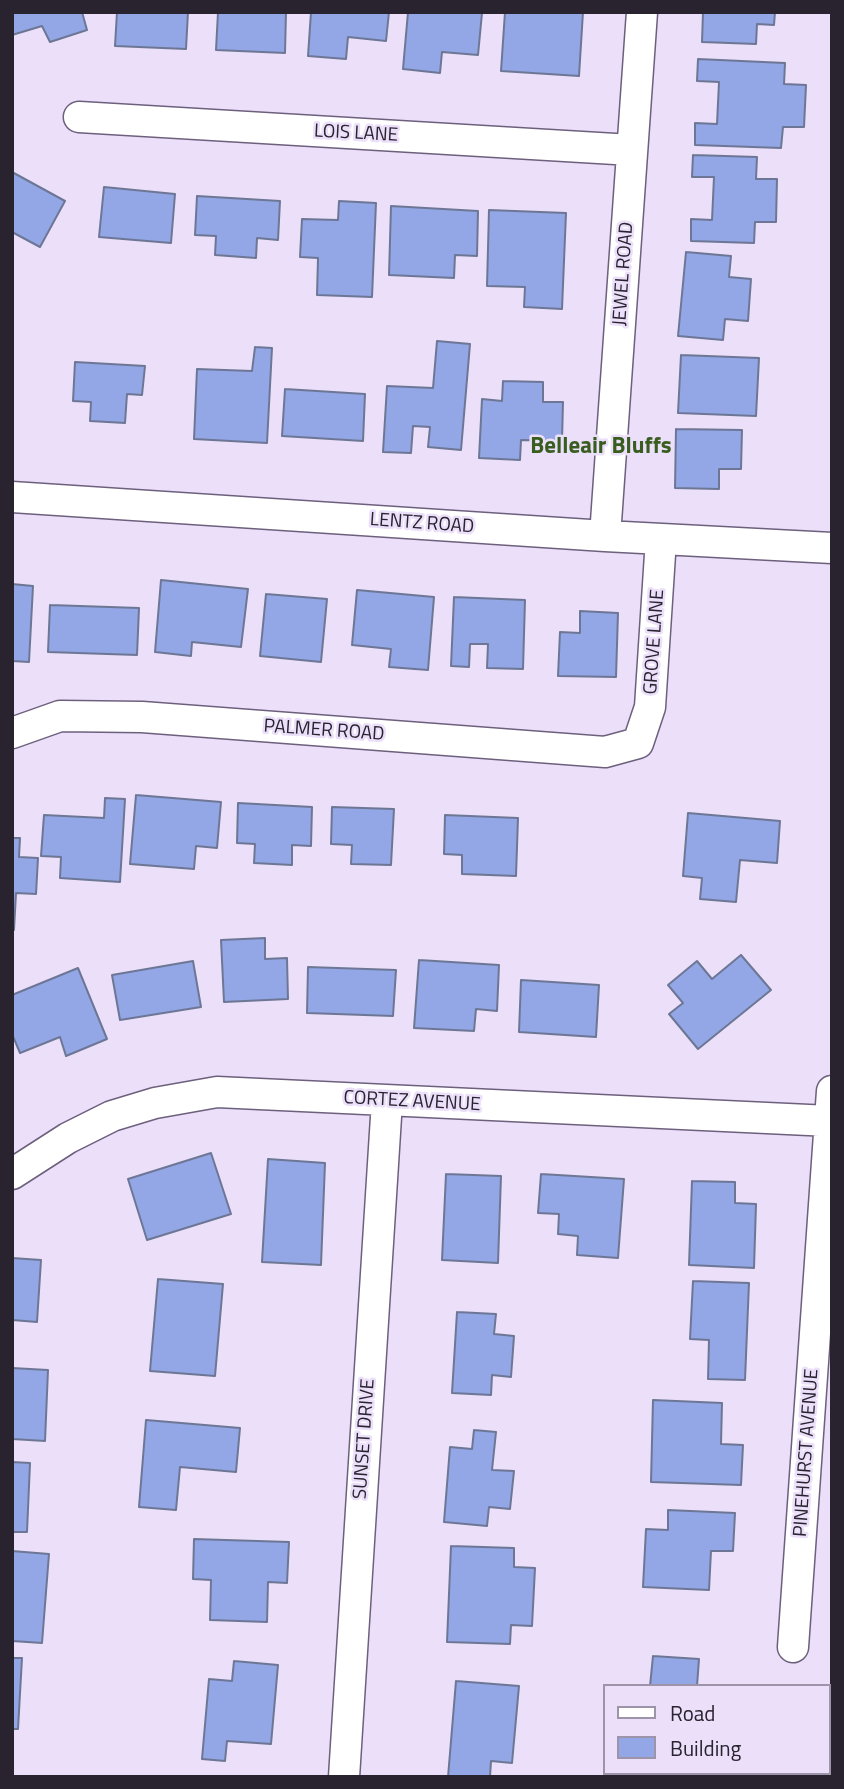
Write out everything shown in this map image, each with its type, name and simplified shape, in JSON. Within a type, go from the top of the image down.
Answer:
[{"type":"street","name":"JEWEL ROAD","points":[[605,536],[642,12]]},
{"type":"street","name":"LOIS LANE","points":[[79,117],[632,150]]},
{"type":"street","name":"LENTZ ROAD","points":[[12,497],[605,536],[832,548]]},
{"type":"street","name":"GROVE LANE","points":[[638,743],[650,707],[661,538]]},
{"type":"street","name":"PALMER ROAD","points":[[12,733],[60,716],[142,718],[605,752],[638,743]]},
{"type":"street","name":"PINEHURST AVENUE","points":[[793,1647],[832,1091]]},
{"type":"street","name":"CORTEZ AVENUE","points":[[12,1174],[79,1132],[112,1116],[155,1103],[217,1092],[830,1121]]},
{"type":"street","name":"SUNSET DRIVE","points":[[344,1777],[387,1101]]},
{"type":"building","points":[[12,12],[82,12],[87,30],[50,42],[42,26],[12,35]]},
{"type":"building","points":[[117,12],[188,12],[186,49],[115,46]]},
{"type":"building","points":[[218,12],[286,12],[285,53],[216,50]]},
{"type":"building","points":[[311,12],[389,12],[386,41],[348,37],[346,59],[308,56]]},
{"type":"building","points":[[408,12],[482,13],[478,55],[442,52],[440,73],[403,69]]},
{"type":"building","points":[[505,12],[583,12],[579,76],[501,71]]},
{"type":"building","points":[[703,12],[775,12],[774,25],[757,24],[756,44],[702,42]]},
{"type":"building","points":[[698,59],[785,63],[784,84],[806,85],[804,127],[783,127],[781,148],[695,145],[695,123],[717,124],[719,82],[697,81]]},
{"type":"building","points":[[693,155],[757,157],[756,179],[777,179],[776,222],[755,222],[754,243],[691,241],[691,219],[712,220],[714,177],[692,177]]},
{"type":"building","points":[[12,172],[65,201],[40,247],[12,232]]},
{"type":"building","points":[[104,187],[175,194],[171,243],[99,237]]},
{"type":"building","points":[[197,196],[280,201],[278,240],[257,238],[256,258],[215,255],[216,236],[195,235]]},
{"type":"building","points":[[339,201],[376,203],[372,297],[317,295],[318,258],[300,257],[302,219],[338,220]]},
{"type":"building","points":[[391,206],[478,211],[477,256],[455,255],[454,278],[389,275]]},
{"type":"building","points":[[489,210],[566,213],[562,309],[524,307],[525,287],[487,286]]},
{"type":"building","points":[[686,252],[731,256],[729,277],[751,279],[748,321],[725,319],[723,340],[678,336]]},
{"type":"building","points":[[437,341],[470,344],[461,450],[428,447],[430,427],[413,426],[411,453],[383,452],[387,386],[433,388]]},
{"type":"building","points":[[255,347],[272,348],[267,443],[194,439],[197,369],[252,371]]},
{"type":"building","points":[[681,355],[759,358],[756,416],[678,413]]},
{"type":"building","points":[[75,362],[145,366],[142,395],[127,394],[125,423],[90,421],[91,402],[73,401]]},
{"type":"building","points":[[503,381],[543,382],[543,402],[563,402],[562,441],[521,440],[520,460],[479,458],[482,399],[502,401]]},
{"type":"building","points":[[285,389],[365,394],[363,441],[282,436]]},
{"type":"building","points":[[676,429],[742,430],[741,469],[719,469],[719,489],[675,488]]},
{"type":"building","points":[[161,580],[248,589],[241,647],[192,642],[191,656],[155,652]]},
{"type":"building","points":[[12,584],[33,586],[29,662],[12,661]]},
{"type":"building","points":[[357,590],[434,597],[428,670],[389,667],[391,649],[352,645]]},
{"type":"building","points":[[266,594],[327,599],[321,662],[260,656]]},
{"type":"building","points":[[454,597],[525,600],[523,669],[487,668],[488,644],[470,644],[469,667],[451,666]]},
{"type":"building","points":[[50,605],[139,608],[137,655],[48,652]]},
{"type":"building","points":[[580,611],[618,613],[616,677],[558,676],[560,632],[580,633]]},
{"type":"building","points":[[136,795],[221,802],[217,848],[196,846],[194,869],[130,864]]},
{"type":"building","points":[[105,798],[125,799],[120,882],[60,878],[61,857],[41,856],[44,815],[104,818]]},
{"type":"building","points":[[238,803],[312,807],[311,846],[292,845],[292,865],[254,863],[255,844],[237,843]]},
{"type":"building","points":[[332,807],[394,809],[391,865],[351,864],[352,845],[331,844]]},
{"type":"building","points":[[688,813],[780,821],[777,863],[740,860],[736,902],[700,899],[702,878],[683,876]]},
{"type":"building","points":[[445,815],[518,818],[516,876],[462,874],[462,855],[444,854]]},
{"type":"building","points":[[12,838],[20,838],[19,857],[38,858],[36,894],[16,893],[14,930],[12,929]]},
{"type":"building","points":[[265,938],[265,959],[287,958],[288,999],[224,1002],[221,940]]},
{"type":"building","points":[[741,955],[771,990],[698,1049],[669,1014],[683,1003],[668,985],[697,961],[712,979]]},
{"type":"building","points":[[419,960],[499,965],[497,1011],[476,1009],[474,1031],[414,1028]]},
{"type":"building","points":[[193,961],[201,1007],[120,1020],[112,975]]},
{"type":"building","points":[[308,967],[396,970],[393,1016],[307,1013]]},
{"type":"building","points":[[78,968],[107,1039],[66,1056],[60,1037],[20,1053],[12,1034],[12,995]]},
{"type":"building","points":[[521,980],[599,985],[596,1037],[519,1032]]},
{"type":"building","points":[[211,1153],[231,1214],[147,1240],[128,1179]]},
{"type":"building","points":[[268,1159],[325,1163],[321,1265],[262,1262]]},
{"type":"building","points":[[446,1174],[501,1176],[498,1263],[442,1260]]},
{"type":"building","points":[[541,1174],[624,1179],[618,1258],[577,1255],[578,1236],[558,1234],[559,1214],[538,1213]]},
{"type":"building","points":[[692,1181],[735,1182],[735,1203],[756,1204],[754,1268],[689,1265]]},
{"type":"building","points":[[12,1258],[41,1260],[37,1322],[12,1320]]},
{"type":"building","points":[[158,1279],[223,1284],[215,1376],[150,1371]]},
{"type":"building","points":[[693,1281],[749,1283],[745,1380],[708,1379],[709,1340],[690,1339]]},
{"type":"building","points":[[457,1312],[496,1314],[494,1334],[514,1336],[511,1377],[492,1375],[491,1395],[452,1393]]},
{"type":"building","points":[[12,1368],[48,1370],[45,1441],[12,1439]]},
{"type":"building","points":[[653,1400],[722,1403],[721,1444],[743,1445],[741,1485],[651,1482]]},
{"type":"building","points":[[146,1420],[240,1428],[236,1472],[180,1467],[176,1510],[139,1507]]},
{"type":"building","points":[[474,1430],[496,1432],[492,1470],[514,1471],[510,1509],[489,1507],[487,1526],[444,1522],[450,1447],[472,1449]]},
{"type":"building","points":[[12,1462],[30,1463],[27,1532],[12,1532]]},
{"type":"building","points":[[668,1510],[735,1513],[733,1551],[711,1551],[709,1590],[643,1587],[646,1529],[668,1530]]},
{"type":"building","points":[[194,1539],[289,1542],[287,1583],[268,1582],[267,1622],[210,1620],[211,1580],[193,1579]]},
{"type":"building","points":[[451,1546],[514,1548],[514,1567],[535,1568],[532,1626],[511,1625],[510,1644],[447,1642]]},
{"type":"building","points":[[12,1551],[49,1554],[42,1643],[12,1641]]},
{"type":"building","points":[[653,1656],[699,1659],[697,1684],[650,1684]]},
{"type":"building","points":[[12,1658],[22,1658],[18,1729],[12,1729]]},
{"type":"building","points":[[234,1661],[278,1665],[271,1744],[227,1741],[225,1761],[202,1759],[209,1679],[232,1681]]},
{"type":"building","points":[[456,1681],[519,1686],[512,1763],[491,1761],[490,1777],[448,1777]]},
{"type":"building","points":[[716,1775],[804,1775],[803,1777]]},
{"type":"district","name":"Belleair Bluffs","points":[[601,447]]}]
